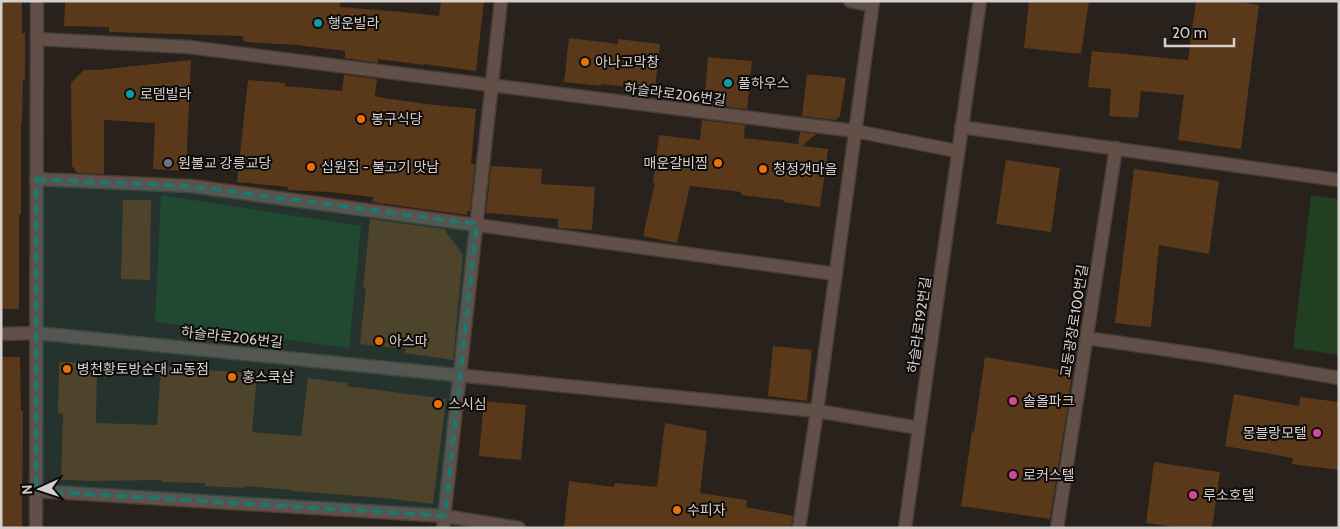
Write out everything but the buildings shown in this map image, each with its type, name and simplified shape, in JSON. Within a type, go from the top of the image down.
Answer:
[{"type":"street","points":[[36,528],[37,1]]},
{"type":"street","points":[[444,522],[502,1]]},
{"type":"street","points":[[799,528],[817,411],[872,3],[850,1]]},
{"type":"street","name":"하슬라로192번길","points":[[905,528],[957,151],[980,1]]},
{"type":"street","name":"하슬라로206번길","points":[[37,39],[189,47],[855,131],[957,151]]},
{"type":"street","points":[[962,127],[1339,180]]},
{"type":"street","name":"교동광장로100번길","points":[[1057,528],[1116,148]]},
{"type":"street","points":[[36,179],[191,186],[836,274]]},
{"type":"street","name":"하슬라로206번길","points":[[1,334],[36,333],[817,411],[919,428]]},
{"type":"street","points":[[1087,338],[1210,356],[1339,378]]},
{"type":"street","points":[[36,491],[519,528]]},
{"type":"highlighted area","points":[[36,179],[191,186],[477,224],[445,516],[36,491]]},
{"type":"green space","points":[[161,195],[361,226],[349,348],[155,322]]},
{"type":"green space","points":[[1311,195],[1339,199],[1339,355],[1293,348]]},
{"type":"place","name":"행운빌라","points":[[318,23]]},
{"type":"place","name":"아나고막창","points":[[585,62]]},
{"type":"place","name":"풀하우스","points":[[728,83]]},
{"type":"place","name":"로뎀빌라","points":[[130,94]]},
{"type":"place","name":"봉구식당","points":[[361,119]]},
{"type":"place","name":"원불교 강릉교당","points":[[168,163]]},
{"type":"place","name":"매운갈비찜","points":[[718,163]]},
{"type":"place","name":"십원집 - 불고기 맛남","points":[[311,167]]},
{"type":"place","name":"청정갯마을","points":[[763,169]]},
{"type":"place","name":"아스따","points":[[379,341]]},
{"type":"place","name":"병천황토방순대 교동점","points":[[67,369]]},
{"type":"place","name":"홍스쿡샵","points":[[232,377]]},
{"type":"place","name":"솔올파크","points":[[1013,401]]},
{"type":"place","name":"스시심","points":[[438,404]]},
{"type":"place","name":"몽블랑모텔","points":[[1317,433]]},
{"type":"place","name":"로커스텔","points":[[1013,475]]},
{"type":"place","name":"루소호텔","points":[[1193,495]]},
{"type":"place","name":"수피자","points":[[677,510]]}]
